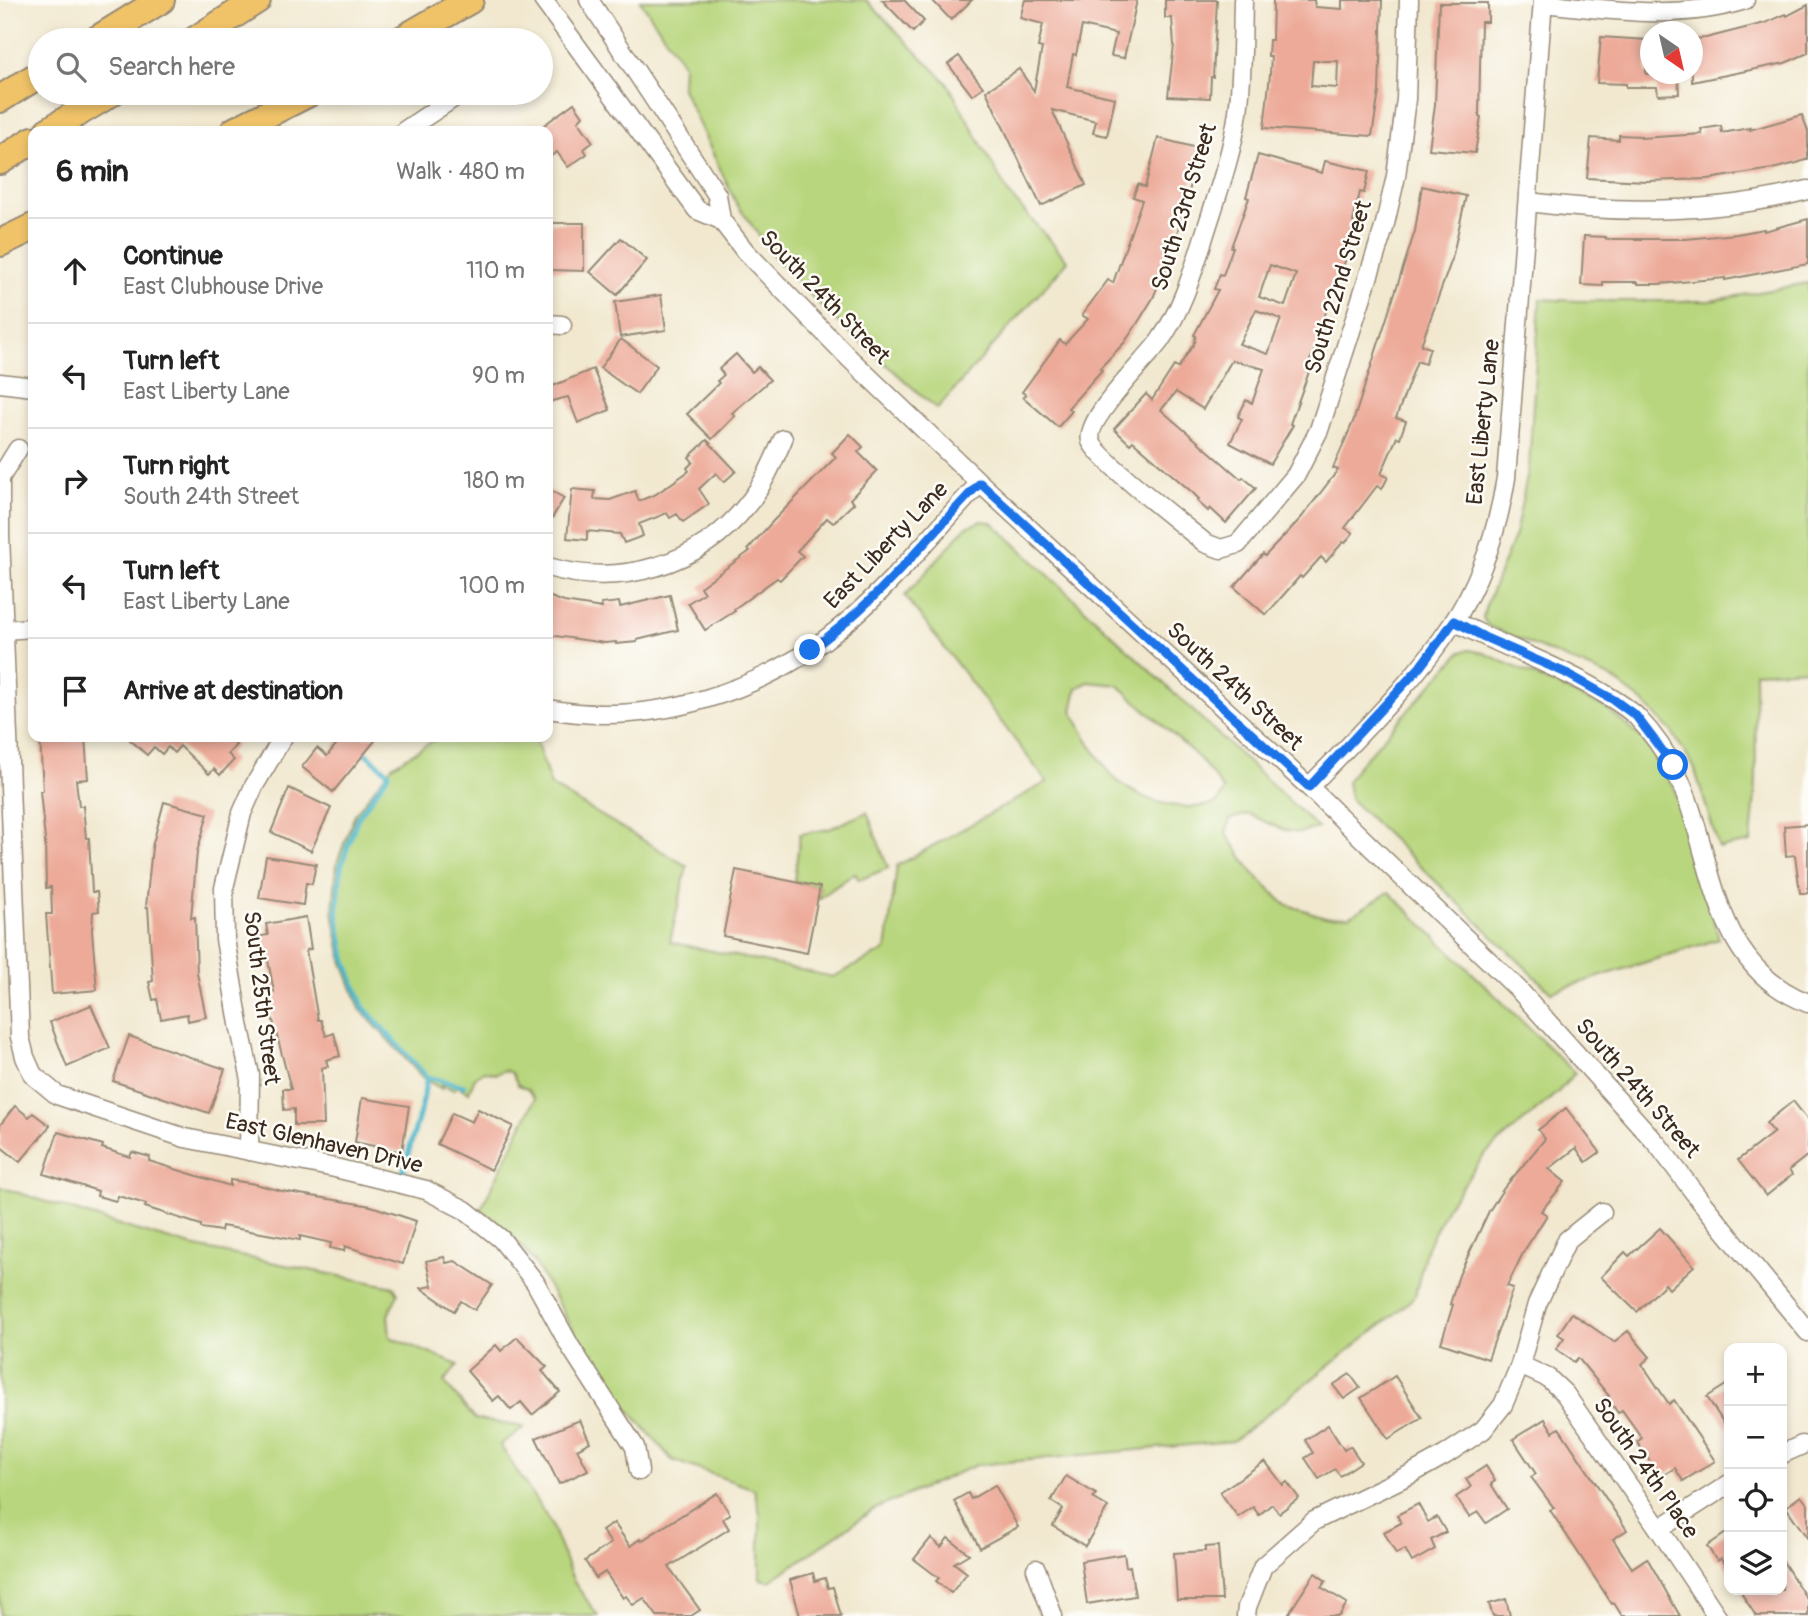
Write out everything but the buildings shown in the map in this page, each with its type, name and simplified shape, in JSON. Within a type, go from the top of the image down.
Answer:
[{"type":"highway","points":[[116,28],[161,0]]},
{"type":"highway","points":[[214,28],[257,0]]},
{"type":"highway","points":[[422,28],[470,0]]},
{"type":"highway","points":[[0,99],[28,82]]},
{"type":"highway","points":[[56,126],[91,105]]},
{"type":"highway","points":[[244,126],[285,105]]},
{"type":"highway","points":[[0,161],[28,143]]},
{"type":"highway","points":[[0,243],[28,229]]},
{"type":"street","name":"South 24th Street","points":[[543,0],[697,209],[721,220],[745,251],[795,305],[980,483],[1309,787],[1518,989],[1658,1145],[1808,1332]]},
{"type":"street","name":"South 24th Street","points":[[589,0],[717,195],[721,220]]},
{"type":"street","name":"South 23rd Street","points":[[1221,549],[1205,543],[1106,459],[1091,441],[1090,429],[1159,341],[1181,303],[1191,279],[1235,130],[1241,83],[1242,0]]},
{"type":"street","name":"South 22nd Street","points":[[1221,549],[1238,544],[1296,475],[1319,430],[1384,228],[1396,176],[1406,99],[1409,0]]},
{"type":"street","points":[[1543,1],[1588,7],[1678,12],[1699,11],[1745,0]]},
{"type":"street","name":"East Liberty Lane","points":[[1309,787],[1420,667],[1454,621],[1490,545],[1503,498],[1543,1]]},
{"type":"street","points":[[412,126],[443,105]]},
{"type":"street","points":[[1528,202],[1572,207],[1689,209],[1735,205],[1808,190]]},
{"type":"street","points":[[0,383],[28,386]]},
{"type":"street","points":[[553,568],[566,572],[617,574],[660,566],[679,559],[719,534],[748,505],[762,485],[783,439]]},
{"type":"street","points":[[18,449],[0,478],[3,630],[28,628]]},
{"type":"street","name":"East Liberty Lane","points":[[553,709],[611,713],[667,708],[732,690],[786,666],[848,621],[980,483]]},
{"type":"street","points":[[1454,621],[1566,673],[1614,700],[1636,716],[1658,743],[1678,776],[1731,936],[1755,969],[1782,989],[1808,1003]]},
{"type":"street","name":"East Glenhaven Drive","points":[[3,630],[20,1037],[33,1075],[57,1095],[185,1138],[426,1190],[465,1210],[501,1239],[535,1282],[570,1346],[635,1447],[639,1471]]},
{"type":"street","name":"South 25th Street","points":[[249,1151],[250,1075],[225,939],[224,888],[242,813],[277,742]]},
{"type":"street","points":[[1246,1616],[1263,1566],[1314,1521],[1411,1474],[1483,1430],[1503,1405],[1520,1365],[1537,1304],[1567,1240],[1602,1212]]},
{"type":"street","name":"South 24th Place","points":[[1520,1365],[1548,1378],[1564,1394],[1717,1616]]},
{"type":"street","points":[[1787,1452],[1802,1445]]},
{"type":"street","points":[[1659,1529],[1724,1487]]},
{"type":"street","points":[[1035,1569],[1053,1616]]},
{"type":"green space","points":[[640,0],[866,0],[948,84],[1008,193],[1068,261],[937,409],[829,314],[776,259],[736,203],[682,88],[683,64]]},
{"type":"green space","points":[[1808,283],[1808,669],[1755,672],[1756,781],[1751,842],[1719,848],[1694,767],[1672,732],[1643,702],[1610,677],[1488,626],[1483,618],[1515,535],[1529,467],[1540,299],[1710,301]]},
{"type":"green space","points":[[982,521],[993,523],[1318,828],[1298,833],[1281,829],[1249,814],[1230,819],[1226,833],[1253,873],[1285,904],[1325,917],[1350,916],[1389,892],[1575,1073],[1558,1092],[1485,1154],[1446,1209],[1426,1249],[1415,1296],[1233,1441],[976,1465],[873,1510],[770,1581],[760,1579],[760,1514],[754,1489],[672,1460],[623,1403],[586,1352],[535,1263],[511,1234],[481,1209],[535,1099],[527,1089],[518,1085],[512,1073],[505,1070],[496,1074],[484,1071],[475,1077],[469,1092],[457,1086],[454,1090],[441,1084],[442,1089],[424,1079],[360,1009],[342,960],[333,912],[337,863],[355,814],[392,766],[431,742],[537,742],[551,786],[687,866],[670,942],[833,977],[886,950],[897,866],[1047,782],[905,596],[966,527]],"holes":[[[1088,682],[1118,685],[1200,759],[1224,790],[1218,802],[1181,807],[1154,801],[1130,790],[1107,770],[1072,711],[1077,688]]]},
{"type":"green space","points":[[1469,650],[1484,653],[1606,708],[1640,737],[1663,768],[1676,793],[1719,939],[1551,992],[1350,799],[1347,782],[1357,767],[1461,652]]},
{"type":"green space","points":[[867,812],[888,868],[859,880],[855,873],[818,899],[820,887],[794,881],[800,834],[829,829]]},
{"type":"green space","points":[[0,1187],[191,1246],[394,1287],[398,1294],[388,1315],[390,1337],[458,1365],[444,1382],[475,1419],[524,1427],[500,1445],[550,1522],[574,1582],[598,1616],[0,1616]]},
{"type":"waterway","points":[[362,750],[389,773],[357,819],[341,866],[337,913],[345,958],[363,1007],[427,1077],[401,1179]]},
{"type":"waterway","points":[[427,1077],[464,1086]]},
{"type":"route","points":[[810,650],[869,602],[980,483],[1309,787],[1420,667],[1454,621],[1566,673],[1614,700],[1636,716],[1673,765]]}]
